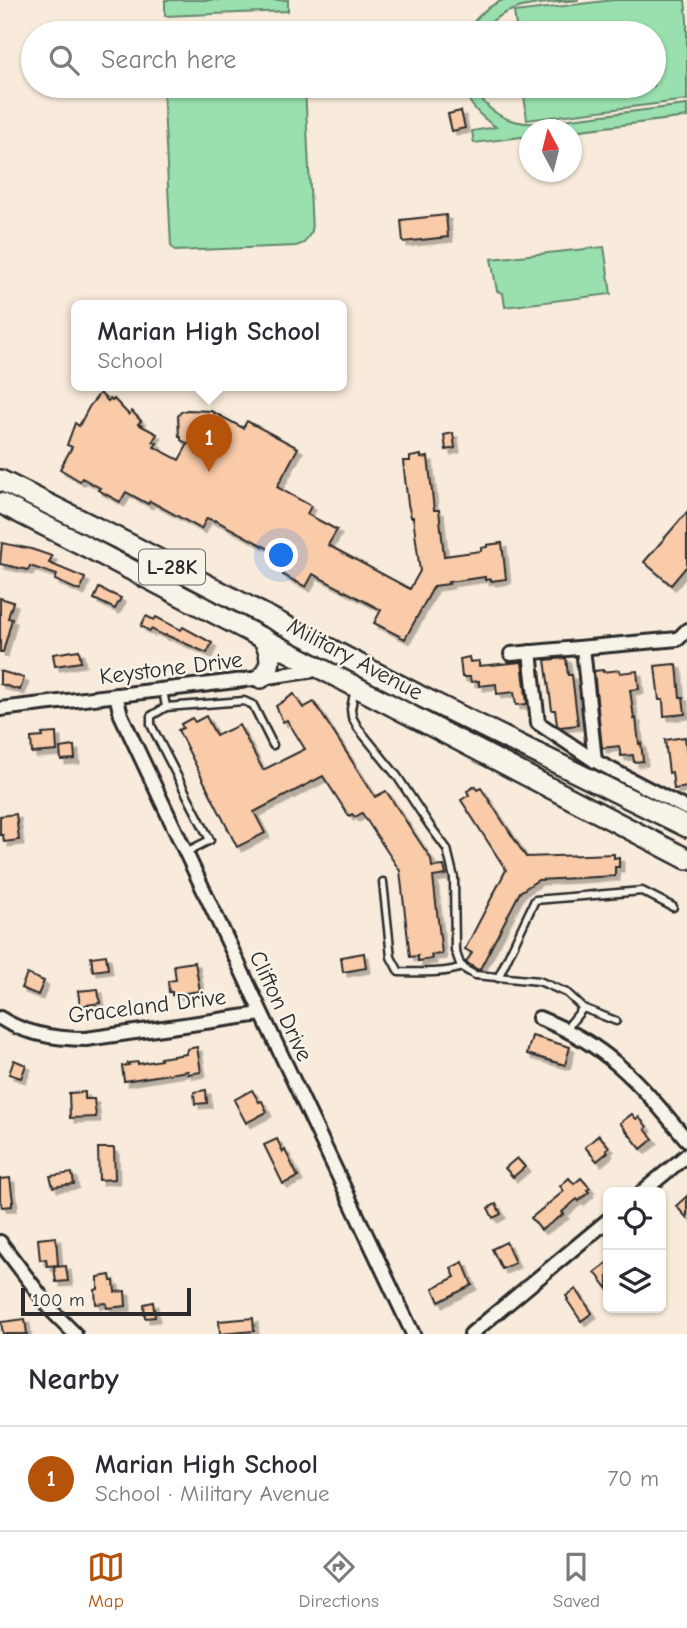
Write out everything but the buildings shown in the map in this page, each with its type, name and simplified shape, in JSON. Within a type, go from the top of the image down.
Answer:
[{"type":"main road","name":"Military Avenue","points":[[0,480],[131,545],[418,695],[687,827]]},
{"type":"main road","name":"Military Avenue","points":[[0,503],[687,859]]},
{"type":"main road","points":[[261,678],[268,669],[270,656],[263,638]]},
{"type":"street","points":[[511,654],[678,639],[687,630]]},
{"type":"street","points":[[583,648],[595,761]]},
{"type":"street","points":[[530,652],[538,723],[595,761],[687,808]]},
{"type":"street","name":"Keystone Drive","points":[[0,709],[322,669],[343,656]]},
{"type":"street","name":"Clifton Drive","points":[[116,695],[121,715],[413,1334]]},
{"type":"street","name":"Graceland Drive","points":[[0,1018],[42,1035],[86,1039],[261,1014]]},
{"type":"street","points":[[539,1018],[566,1029],[605,1053],[645,1090],[687,1140]]},
{"type":"street","points":[[648,1187],[687,1155]]},
{"type":"street","points":[[471,1334],[603,1224]]},
{"type":"street","points":[[0,1242],[53,1312],[75,1334]]},
{"type":"lane","points":[[355,686],[351,709],[358,728],[397,776],[447,849],[454,878],[455,950],[463,967],[475,975],[539,981],[567,993],[583,1008],[616,1021]]},
{"type":"lane","points":[[163,690],[166,707]]},
{"type":"lane","points":[[186,852],[210,840],[151,725],[151,716],[166,707],[244,701],[253,705],[273,745]]},
{"type":"lane","points":[[383,881],[391,957],[400,972],[450,971],[463,967]]},
{"type":"lane","points":[[498,978],[535,900],[642,891],[673,907]]},
{"type":"lane","points":[[566,1029],[583,1008]]},
{"type":"green space","points":[[165,0],[288,0],[288,11],[165,16]]},
{"type":"green space","points":[[503,0],[579,0],[525,6],[493,21],[474,21],[491,6]]},
{"type":"green space","points":[[613,0],[685,0],[687,100],[527,119],[524,98],[666,98],[666,21],[515,21],[514,12]]},
{"type":"green space","points":[[164,98],[306,98],[312,231],[304,243],[296,246],[175,251],[171,246]]},
{"type":"green space","points":[[468,98],[481,98],[491,110],[519,122],[519,137],[474,143],[472,131],[496,127]]},
{"type":"green space","points":[[687,105],[687,117],[582,130],[582,119],[570,119]]},
{"type":"green space","points":[[604,247],[611,294],[505,307],[503,293],[497,291],[491,259]]},
{"type":"place","name":"Marian High School","points":[[209,472]]}]
